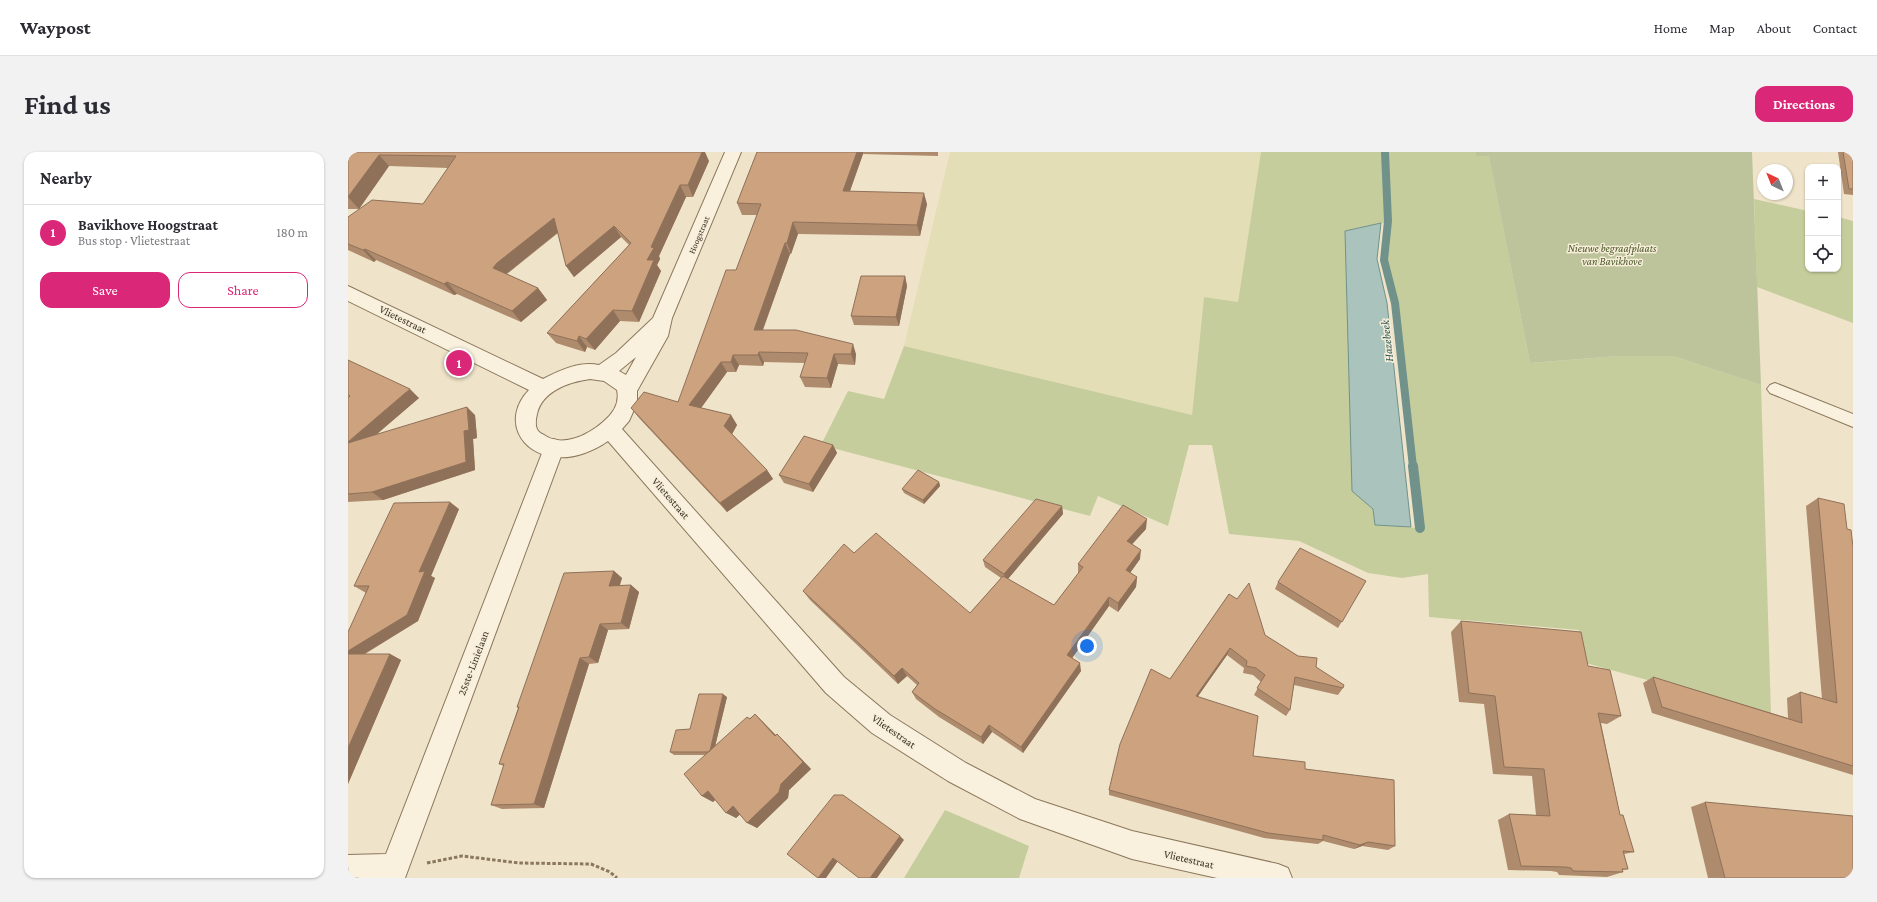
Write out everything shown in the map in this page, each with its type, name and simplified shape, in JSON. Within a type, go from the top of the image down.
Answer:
[{"type":"street","name":"Hoogstraat","points":[[627,391],[658,336],[663,318],[733,152]]},
{"type":"street","name":"Vlietestraat","points":[[348,293],[544,388]]},
{"type":"street","name":"Hoogstraat","points":[[603,372],[623,358],[663,318]]},
{"type":"street","points":[[590,371],[603,372],[616,377],[624,383],[627,391],[628,400],[625,410],[610,430],[584,445],[569,448],[554,448],[540,444],[530,436],[525,426],[526,413],[533,400],[544,388],[558,379],[574,373],[590,371]]},
{"type":"street","name":"Vlietestraat","points":[[610,430],[835,685],[881,724],[957,772],[1028,810],[1132,845],[1278,878]]},
{"type":"street","name":"25ste-Linielaan","points":[[392,873],[554,448]]},
{"type":"street","points":[[348,869],[392,873]]},
{"type":"lane","points":[[1775,389],[1853,421]]},
{"type":"path","points":[[392,873],[462,856],[519,863],[592,864],[610,872],[617,878]]},
{"type":"shaded area","points":[[950,152],[1261,152],[1238,302],[1204,297],[1192,415],[904,346]]},
{"type":"green space","points":[[1261,152],[1475,152],[1476,155],[1489,155],[1530,363],[1618,356],[1673,356],[1761,385],[1771,714],[1582,662],[1579,630],[1429,617],[1428,574],[1402,578],[1368,573],[1299,541],[1229,534],[1212,445],[1189,445],[1168,526],[1098,496],[1090,516],[821,445],[848,391],[884,399],[904,346],[1192,415],[1204,297],[1238,302]],"holes":[[[1388,222],[1384,260],[1395,303],[1419,528],[1375,525],[1345,231]]]},
{"type":"green space","name":"Nieuwe begraafplaats van Bavikhove","points":[[1475,152],[1752,152],[1761,385],[1673,356],[1618,356],[1530,363],[1489,156],[1476,156]]},
{"type":"green space","points":[[1754,199],[1805,210],[1805,272],[1841,272],[1841,218],[1853,221],[1853,323],[1757,287]]},
{"type":"green space","points":[[945,810],[1029,846],[1019,878],[904,878]]},
{"type":"water","points":[[1381,223],[1377,259],[1387,303],[1411,527],[1375,525],[1373,509],[1352,491],[1345,231]]},
{"type":"building","points":[[348,152],[702,152],[688,185],[680,185],[651,247],[654,248],[647,260],[654,260],[632,311],[613,310],[586,339],[579,336],[577,341],[547,333],[631,243],[614,226],[566,266],[554,218],[497,263],[493,268],[538,288],[512,311],[447,282],[444,284],[365,249],[363,250],[348,244],[348,217],[372,200],[423,204],[456,156],[379,155],[348,197]]},
{"type":"building","points":[[757,152],[857,152],[843,191],[924,193],[917,225],[793,222],[787,243],[785,243],[754,330],[796,330],[853,344],[851,354],[834,354],[827,378],[800,377],[808,353],[759,352],[758,355],[733,355],[731,362],[721,362],[689,405],[731,415],[724,426],[767,470],[720,503],[631,408],[644,392],[678,402],[726,270],[736,270],[761,204],[737,203]]},
{"type":"building","points":[[1843,152],[1853,152],[1853,189],[1849,189]]},
{"type":"building","points":[[861,276],[905,276],[896,317],[851,316]]},
{"type":"building","points":[[348,360],[410,389],[348,442],[348,398],[350,396],[348,395]]},
{"type":"building","points":[[467,407],[469,430],[464,431],[466,462],[372,492],[348,494],[348,443]]},
{"type":"building","points":[[804,436],[833,445],[809,484],[779,475]]},
{"type":"building","points":[[918,470],[939,482],[923,500],[902,489]]},
{"type":"building","points":[[1818,498],[1844,504],[1847,529],[1851,530],[1853,547],[1853,766],[1662,707],[1653,677],[1802,723],[1800,692],[1837,703]]},
{"type":"building","points":[[1036,499],[1062,506],[1004,574],[983,560]]},
{"type":"building","points":[[450,502],[419,572],[425,571],[407,615],[348,651],[348,632],[369,586],[354,586],[394,503]]},
{"type":"building","points":[[1123,505],[1147,519],[1127,541],[1141,550],[1126,570],[1137,577],[1118,603],[1109,597],[1067,655],[1080,663],[1021,747],[989,725],[981,737],[935,709],[912,692],[919,683],[902,668],[894,676],[803,591],[844,544],[854,553],[876,533],[970,613],[1003,576],[1054,605],[1083,567],[1078,564]]},
{"type":"building","points":[[1300,548],[1366,581],[1342,622],[1278,582]]},
{"type":"building","points":[[614,571],[609,586],[631,585],[621,623],[600,624],[589,657],[580,658],[534,804],[491,805],[504,764],[499,764],[519,707],[517,707],[564,573]]},
{"type":"building","points":[[1249,583],[1265,635],[1298,656],[1317,658],[1316,667],[1344,685],[1343,688],[1295,677],[1290,710],[1257,688],[1265,675],[1256,668],[1246,666],[1247,661],[1230,648],[1196,696],[1258,716],[1253,756],[1305,762],[1305,769],[1394,780],[1395,846],[1368,842],[1360,845],[1323,835],[1323,840],[1268,833],[1109,790],[1120,744],[1151,669],[1170,679],[1229,594],[1237,599]]},
{"type":"building","points":[[1461,621],[1581,632],[1588,666],[1610,670],[1621,716],[1598,713],[1620,815],[1623,815],[1634,852],[1623,851],[1628,869],[1622,869],[1623,872],[1573,871],[1571,868],[1565,867],[1521,866],[1509,814],[1550,816],[1544,769],[1504,767],[1495,696],[1469,693]]},
{"type":"building","points":[[348,654],[390,654],[348,748]]},
{"type":"building","points":[[699,694],[723,694],[710,751],[670,752],[676,730],[690,729]]},
{"type":"building","points":[[755,714],[775,736],[777,734],[803,762],[781,784],[779,792],[747,823],[733,806],[726,813],[708,791],[702,796],[684,774],[747,717],[750,719]]},
{"type":"building","points":[[834,795],[843,795],[900,836],[870,878],[859,878],[833,858],[818,878],[787,854]]},
{"type":"building","points":[[1705,802],[1853,816],[1853,878],[1725,878]]},
{"type":"waterway","name":"Hazebeek","points":[[1385,152],[1388,221],[1384,260],[1395,303],[1413,467]]},
{"type":"waterway","name":"Hazebeek","points":[[1413,466],[1420,528]]},
{"type":"place","name":"Bavikhove Hoogstraat","points":[[459,363]]}]
